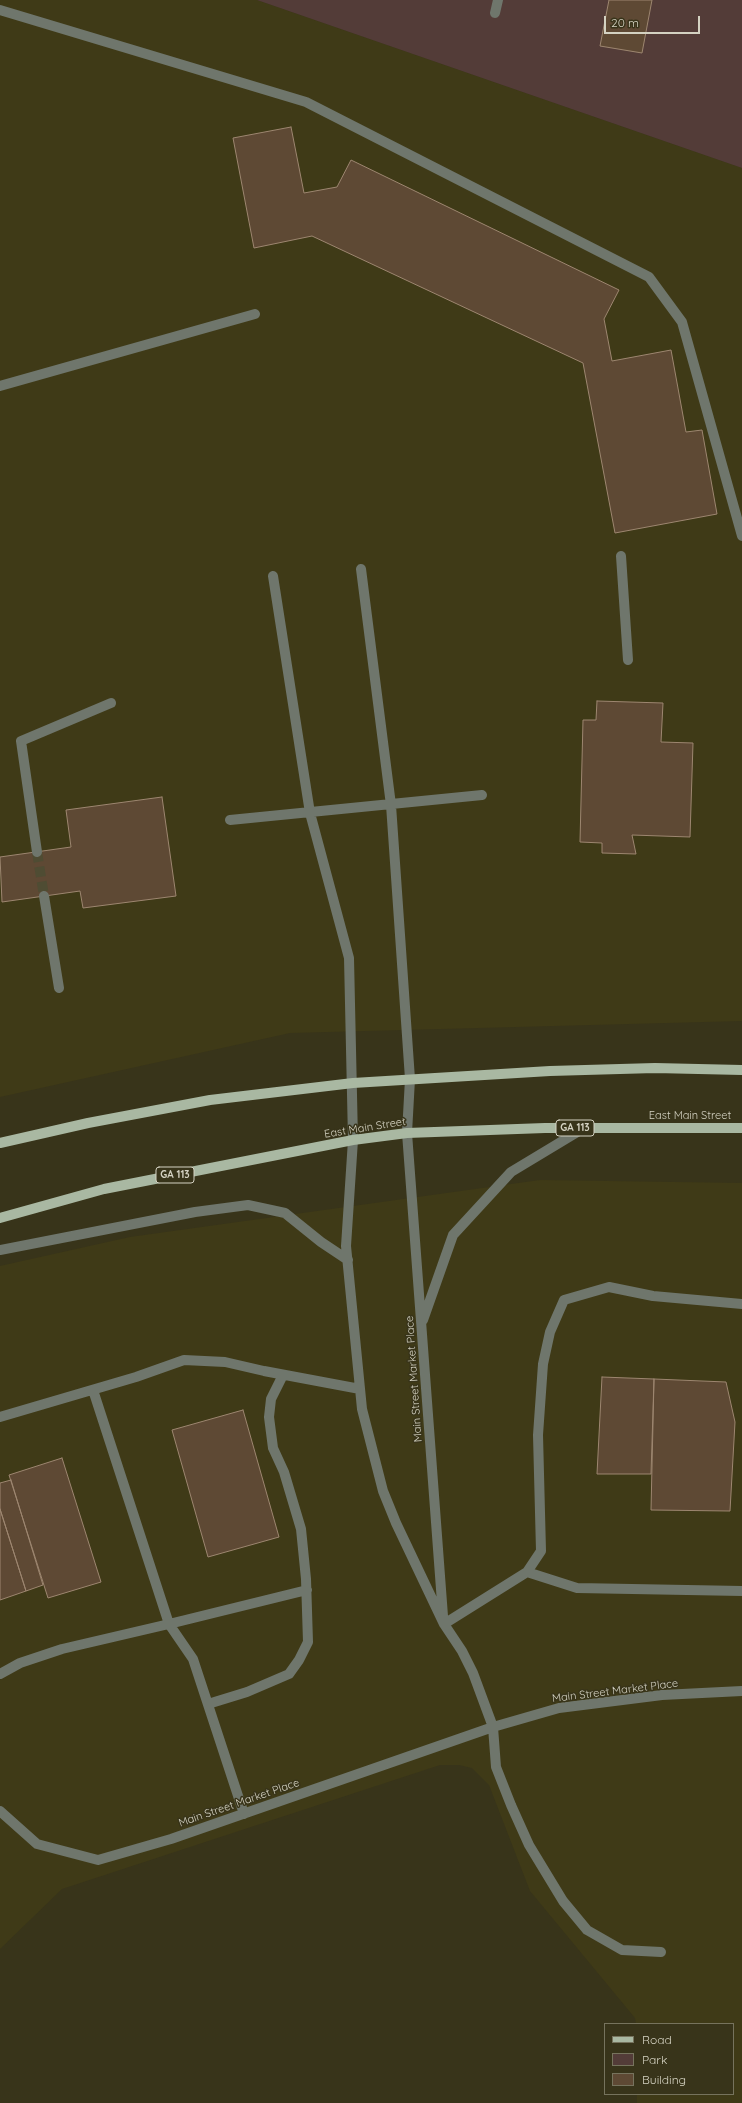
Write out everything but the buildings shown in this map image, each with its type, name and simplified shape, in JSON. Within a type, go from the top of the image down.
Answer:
[{"type":"main road","points":[[0,1143],[210,1100],[352,1083],[550,1071],[655,1068],[742,1070]]},
{"type":"main road","name":"East Main Street","points":[[0,1218],[104,1189],[353,1140],[408,1133],[584,1128],[742,1128]]},
{"type":"street","points":[[495,13],[498,0]]},
{"type":"street","points":[[0,10],[306,102],[649,277],[682,322],[742,536]]},
{"type":"street","points":[[0,386],[255,314]]},
{"type":"street","points":[[622,556],[628,660]]},
{"type":"street","name":"Main Street Market Place","points":[[361,569],[391,805],[410,1079],[408,1133],[444,1624]]},
{"type":"street","name":"Main Street Market Place","points":[[273,576],[310,813],[349,958],[353,1140],[346,1246],[362,1409],[383,1491],[396,1523],[444,1624],[462,1651],[473,1673],[493,1726],[496,1767],[529,1845],[563,1901],[587,1930],[622,1950],[660,1952]]},
{"type":"street","points":[[37,852],[21,741],[111,703]]},
{"type":"street","points":[[230,820],[482,795]]},
{"type":"street","points":[[44,896],[58,988]]},
{"type":"street","points":[[421,1324],[453,1235],[511,1172],[584,1128]]},
{"type":"street","points":[[0,1250],[195,1212],[248,1205],[285,1213],[320,1242],[348,1260]]},
{"type":"street","points":[[444,1624],[527,1572],[541,1551],[538,1435],[543,1364],[550,1332],[564,1300],[609,1287],[654,1296],[742,1304]]},
{"type":"street","points":[[0,1417],[93,1390],[184,1360],[225,1362],[360,1389]]},
{"type":"street","points":[[208,1704],[247,1692],[289,1674],[300,1660],[308,1642],[307,1590],[301,1529],[284,1472],[273,1448],[269,1417],[271,1399],[283,1374]]},
{"type":"street","points":[[93,1390],[169,1624],[193,1659],[244,1814]]},
{"type":"street","points":[[527,1572],[577,1588],[742,1591]]},
{"type":"street","points":[[0,1674],[20,1663],[62,1649],[307,1590]]},
{"type":"street","name":"Main Street Market Place","points":[[0,1811],[37,1844],[98,1860],[171,1839],[493,1726],[558,1708],[662,1695],[742,1691]]},
{"type":"shaded area","points":[[0,0],[257,0],[742,168],[742,1021],[290,1033],[0,1097]]},
{"type":"shaded area","points":[[540,1180],[742,1183],[742,2103],[637,2103],[637,2095],[734,2095],[734,2023],[636,2023],[635,2018],[530,1891],[489,1785],[472,1768],[459,1765],[440,1765],[62,1889],[0,1949],[0,1266],[130,1237]]},
{"type":"green space","points":[[257,0],[742,0],[742,168]]},
{"type":"tunnel","points":[[37,852],[44,896]]}]
